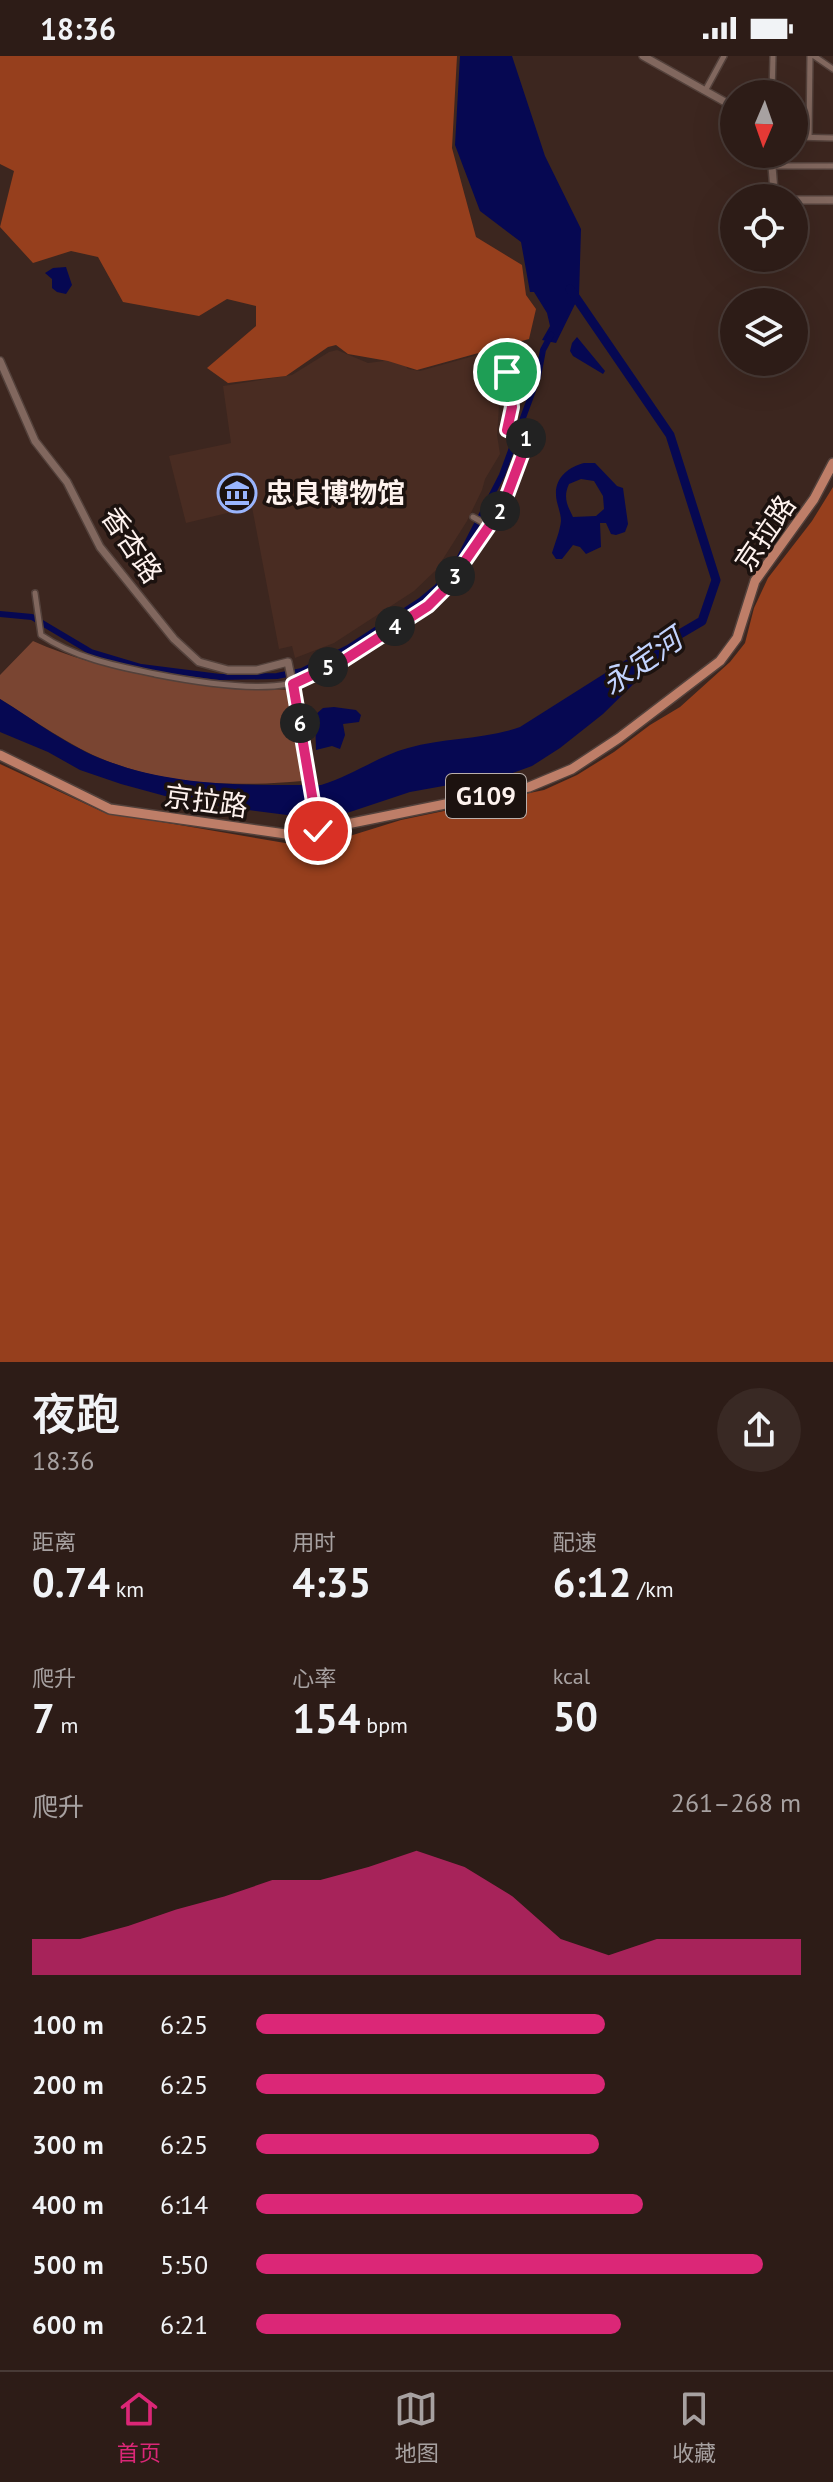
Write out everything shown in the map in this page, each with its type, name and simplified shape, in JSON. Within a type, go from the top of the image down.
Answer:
[{"type":"highway","name":"京拉路","points":[[0,755],[110,809],[293,835],[317,827],[529,787],[572,769],[619,738],[720,661],[737,638],[755,581],[814,499],[833,463]]},
{"type":"street","points":[[643,56],[720,99]]},
{"type":"street","points":[[705,91],[724,56]]},
{"type":"street","points":[[772,80],[773,56]]},
{"type":"street","points":[[833,69],[812,56],[809,137],[833,138]]},
{"type":"street","points":[[808,166],[833,166]]},
{"type":"street","points":[[808,200],[833,200]]},
{"type":"street","name":"香杏路","points":[[0,361],[35,441],[67,482],[100,547],[174,639],[199,662],[228,670],[257,670],[288,662],[310,771],[317,827]]},
{"type":"street","points":[[35,593],[38,626],[44,638],[80,655],[122,667],[216,683],[267,686],[293,683],[344,660],[428,606],[447,587],[503,506],[528,439],[507,430],[512,407],[507,372]]},
{"type":"street","points":[[473,517],[491,527]]},
{"type":"shaded area","points":[[0,56],[457,56],[452,148],[476,237],[522,265],[526,295],[536,309],[529,339],[417,370],[348,354],[336,345],[328,347],[286,376],[228,383],[207,368],[256,326],[256,306],[227,299],[199,316],[123,302],[98,257],[71,251],[33,263],[0,227],[14,171],[0,164]]},
{"type":"shaded area","points":[[337,350],[368,363],[400,359],[408,369],[420,371],[495,350],[502,404],[499,406],[497,435],[500,454],[485,479],[467,521],[436,570],[414,591],[334,643],[295,658],[292,646],[279,649],[252,507],[186,523],[169,456],[231,443],[223,386],[292,375]]},
{"type":"shaded area","points":[[833,487],[833,1362],[0,1362],[0,764],[103,812],[311,845],[401,820],[544,790],[577,775],[680,707],[730,662],[745,643],[754,608],[768,578],[812,521]]},
{"type":"shaded area","points":[[33,641],[126,671],[191,682],[289,690],[302,781],[228,784],[179,779],[130,769],[79,748],[0,699],[0,675]]},
{"type":"water","points":[[460,56],[512,56],[545,156],[581,229],[579,296],[556,343],[542,340],[550,326],[547,313],[534,292],[530,292],[521,242],[480,211],[455,145]]},
{"type":"water","points":[[66,267],[72,285],[66,294],[52,288],[52,279],[45,273],[53,268]]},
{"type":"water","points":[[577,337],[605,371],[603,374],[573,356],[570,351]]},
{"type":"water","points":[[595,463],[617,486],[623,488],[628,524],[625,532],[616,535],[611,534],[606,523],[600,523],[601,547],[586,554],[573,545],[562,559],[556,559],[552,553],[561,521],[556,489],[564,474],[578,465]],"holes":[[[581,479],[594,481],[603,496],[604,509],[596,516],[573,517],[566,501],[569,484]]]},
{"type":"water","points":[[656,641],[665,646],[666,652],[603,714],[532,766],[510,774],[410,792],[326,820],[187,802],[80,770],[48,752],[0,732],[0,699],[79,748],[107,761],[159,776],[213,783],[321,785],[408,748],[520,727]]},
{"type":"water","points":[[323,708],[356,710],[361,715],[359,722],[343,724],[345,735],[340,749],[332,746],[316,750],[315,715]]},
{"type":"waterway","name":"永定河","points":[[570,289],[670,435],[716,580],[702,621],[656,648]]},
{"type":"waterway","points":[[0,614],[32,617],[91,652],[141,667],[220,677],[277,676],[302,671],[348,648],[420,601],[437,587],[460,557],[502,475],[538,377],[543,350],[551,335]]},
{"type":"place","name":"忠良博物馆","points":[[237,493]]},
{"type":"route","points":[[318,831],[293,684],[344,660],[428,606],[447,587],[491,527],[503,506],[528,439],[507,430],[512,407],[507,372]]}]
